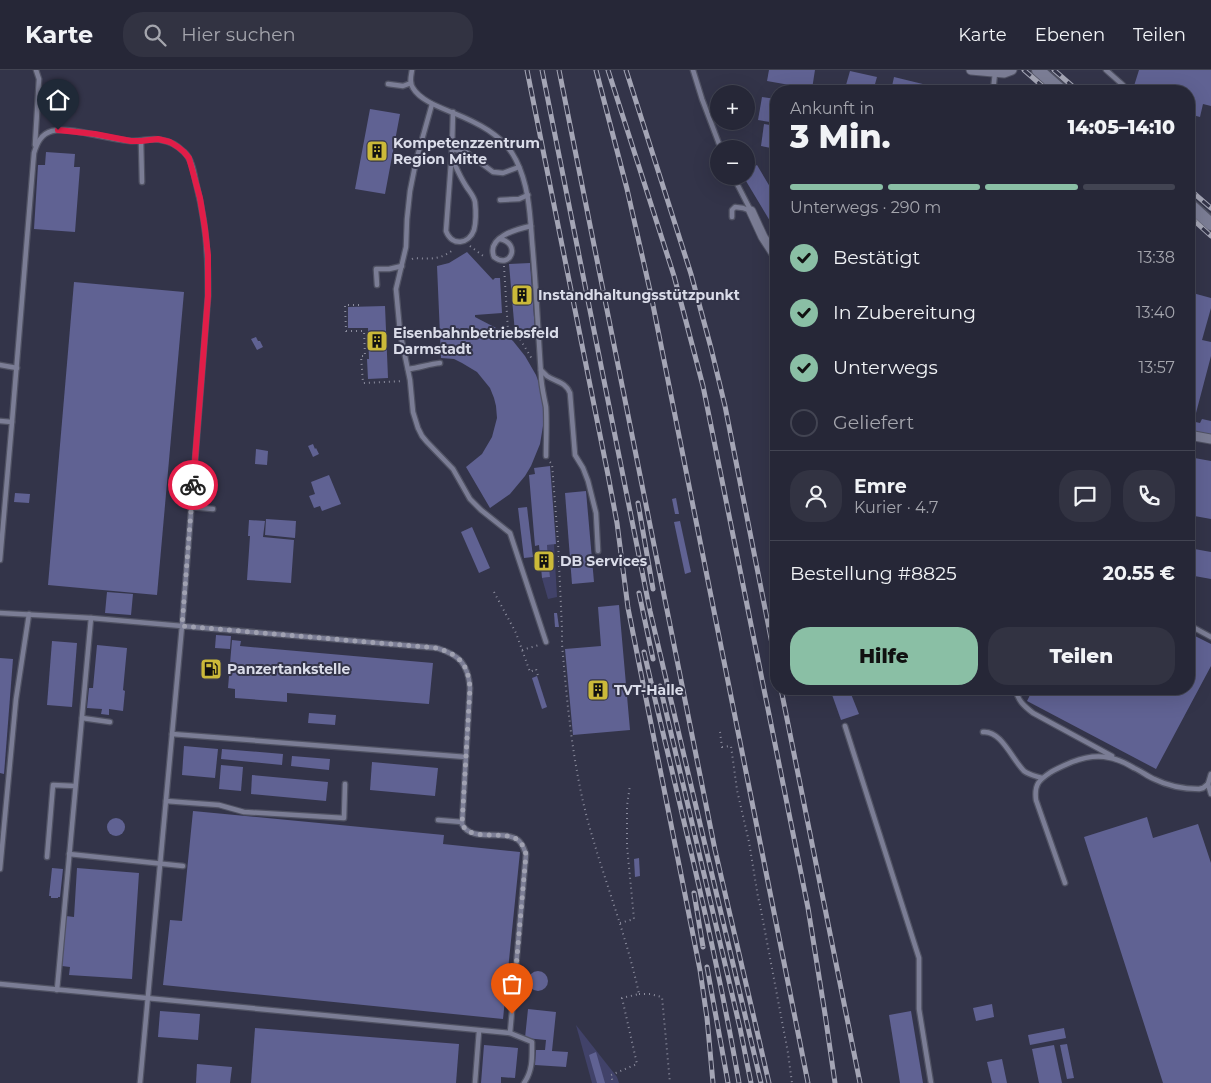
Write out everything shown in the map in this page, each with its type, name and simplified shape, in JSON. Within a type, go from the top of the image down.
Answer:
[{"type":"street","points":[[971,70],[995,73],[1004,73],[1012,70]]},
{"type":"street","points":[[1038,70],[1047,85]]},
{"type":"street","points":[[1195,209],[1211,224]]},
{"type":"street","points":[[751,211],[770,247]]},
{"type":"street","points":[[1195,436],[1211,439]]},
{"type":"lane","points":[[0,560],[34,153],[39,79],[36,70]]},
{"type":"lane","points":[[412,70],[411,83],[415,91],[432,104],[453,112],[496,136],[508,148],[519,166],[528,195],[531,226],[541,370],[546,409],[546,456]]},
{"type":"lane","points":[[693,70],[718,140]]},
{"type":"lane","points":[[1106,70],[1123,85]]},
{"type":"lane","points":[[994,85],[995,73]]},
{"type":"lane","points":[[388,84],[403,86],[411,83]]},
{"type":"lane","points":[[432,104],[410,191],[406,247],[396,289],[403,349],[414,412],[418,428],[427,442],[453,469],[470,499],[510,534],[546,642]]},
{"type":"lane","points":[[452,158],[475,200],[475,221],[471,236],[457,242],[452,241],[448,237],[446,231],[452,158],[453,112]]},
{"type":"lane","points":[[34,153],[41,138],[47,132],[54,130],[88,133],[131,141],[158,139],[170,142],[189,158],[200,198],[208,255],[208,296],[182,626],[140,1083]]},
{"type":"lane","points":[[141,141],[142,182]]},
{"type":"lane","points":[[452,149],[466,152],[493,172],[503,173],[519,166]]},
{"type":"lane","points":[[738,185],[751,211]]},
{"type":"lane","points":[[500,200],[519,199],[528,195]]},
{"type":"lane","points":[[732,217],[732,210],[735,207],[751,211]]},
{"type":"lane","points":[[500,238],[511,244],[512,254],[509,259],[504,261],[494,257],[493,248],[495,244],[500,238],[508,233],[531,226]]},
{"type":"lane","points":[[377,285],[376,269],[402,266]]},
{"type":"lane","points":[[408,369],[440,363]]},
{"type":"lane","points":[[0,365],[17,368]]},
{"type":"lane","points":[[541,370],[567,386],[570,393],[575,455],[583,468],[596,513],[598,551]]},
{"type":"lane","points":[[0,421],[12,422]]},
{"type":"lane","points":[[191,507],[214,509]]},
{"type":"lane","points":[[0,613],[91,618],[437,648],[447,651],[458,658],[465,668],[470,681],[463,827],[473,834],[514,838],[522,845],[526,854],[510,1033]]},
{"type":"lane","points":[[0,869],[16,699],[29,614]]},
{"type":"lane","points":[[57,990],[91,618]]},
{"type":"lane","points":[[1195,628],[1211,637]]},
{"type":"lane","points":[[1018,695],[1025,708],[1033,713],[1154,779],[1168,785],[1186,789],[1199,789],[1208,784]]},
{"type":"lane","points":[[82,718],[110,722]]},
{"type":"lane","points":[[845,726],[919,958],[919,1009],[931,1083]]},
{"type":"lane","points":[[983,732],[990,732],[998,737],[1024,771],[1042,778]]},
{"type":"lane","points":[[172,734],[466,757]]},
{"type":"lane","points":[[1066,883],[1036,800],[1036,788],[1042,778],[1056,769],[1086,758],[1093,756],[1117,759]]},
{"type":"lane","points":[[1211,774],[1208,784],[1211,794]]},
{"type":"lane","points":[[166,801],[219,805],[244,812],[344,818],[345,784]]},
{"type":"lane","points":[[47,857],[53,785],[75,786]]},
{"type":"lane","points":[[438,820],[462,822]]},
{"type":"lane","points":[[69,854],[183,866]]},
{"type":"lane","points":[[0,984],[510,1033],[532,1042],[529,1076],[524,1083]]},
{"type":"lane","points":[[474,1083],[479,1031]]},
{"type":"path","points":[[402,266],[414,258],[431,259],[447,255],[462,241],[492,262],[504,261],[508,331],[520,339],[541,370]]},
{"type":"path","points":[[358,305],[345,305],[346,331],[368,331]]},
{"type":"path","points":[[364,331],[365,356],[362,356],[363,383],[397,382]]},
{"type":"path","points":[[546,456],[552,464],[553,473],[562,644],[577,776],[586,815],[631,959],[639,994]]},
{"type":"path","points":[[494,592],[516,633],[530,672],[536,670],[538,676]]},
{"type":"path","points":[[720,732],[722,747],[731,746],[737,790],[749,842],[777,990],[792,1083]]},
{"type":"path","points":[[620,923],[634,919],[627,846],[627,806],[630,784]]},
{"type":"path","points":[[613,1083],[611,1075],[637,1064],[622,998],[639,994],[662,997],[670,1083]]},
{"type":"shaded area","points":[[554,544],[557,597],[548,599],[542,578],[550,577],[547,545]]},
{"type":"shaded area","points":[[576,1025],[617,1077],[619,1083],[592,1083]]},
{"type":"building","points":[[769,70],[815,70],[813,85],[790,85],[767,81]]},
{"type":"building","points":[[1139,70],[1211,70],[1211,106],[1203,104],[1200,117],[1195,116],[1195,85],[1134,85]]},
{"type":"building","points":[[850,71],[877,77],[875,85],[846,85]]},
{"type":"building","points":[[894,77],[927,85],[892,85]]},
{"type":"building","points":[[762,97],[770,98],[770,122],[758,120]]},
{"type":"building","name":"Kompetenzzentrum Region Mitte","points":[[370,109],[400,114],[385,194],[355,189]]},
{"type":"building","points":[[764,124],[770,125],[770,148],[761,146]]},
{"type":"building","points":[[46,152],[75,154],[74,167],[80,167],[75,232],[34,229],[38,165],[45,165]]},
{"type":"building","points":[[757,165],[770,187],[770,221],[748,185],[755,185],[755,166]]},
{"type":"building","points":[[467,252],[493,280],[500,278],[502,313],[475,315],[475,317],[500,330],[513,341],[525,356],[540,386],[544,409],[540,444],[531,466],[510,494],[490,508],[466,467],[482,454],[492,437],[497,418],[494,398],[490,388],[477,372],[454,359],[441,358],[437,266],[449,263]]},
{"type":"building","name":"Instandhaltungsstützpunkt","points":[[530,263],[535,331],[515,333],[509,264]]},
{"type":"building","points":[[74,282],[184,292],[157,595],[48,585]]},
{"type":"building","points":[[1195,294],[1211,298],[1211,308],[1202,340],[1211,342],[1211,356],[1196,413]]},
{"type":"building","name":"Eisenbahnbetriebsfeld Darmstadt","points":[[385,306],[388,378],[368,379],[368,328],[348,328],[348,307]]},
{"type":"building","points":[[256,337],[263,347],[257,350],[251,339]]},
{"type":"building","points":[[1202,419],[1211,421],[1211,436],[1195,432],[1195,422],[1200,423]]},
{"type":"building","points":[[313,444],[319,454],[313,457],[308,446]]},
{"type":"building","points":[[256,449],[268,451],[267,465],[255,464]]},
{"type":"building","points":[[1195,458],[1211,461],[1211,519],[1195,516]]},
{"type":"building","points":[[550,466],[556,544],[547,545],[550,577],[542,578],[539,545],[535,546],[529,475],[535,474],[534,468]]},
{"type":"building","points":[[329,475],[341,504],[322,511],[320,506],[314,508],[309,496],[315,494],[311,482]]},
{"type":"building","points":[[586,491],[594,582],[572,584],[565,493]]},
{"type":"building","points":[[15,493],[30,494],[29,503],[14,502]]},
{"type":"building","points":[[676,498],[679,514],[675,514],[672,499]]},
{"type":"building","points":[[527,507],[533,557],[524,558],[518,508]]},
{"type":"building","points":[[266,519],[296,521],[295,538],[265,535]]},
{"type":"building","points":[[249,520],[265,521],[263,537],[294,540],[291,583],[247,580],[250,536],[248,536]]},
{"type":"building","points":[[680,521],[691,572],[685,574],[674,522]]},
{"type":"building","points":[[472,527],[490,568],[479,573],[461,532]]},
{"type":"building","points":[[1195,549],[1211,552],[1211,579],[1195,576]]},
{"type":"building","points":[[107,592],[133,594],[131,615],[105,613]]},
{"type":"building","name":"TVT-Halle","points":[[619,605],[630,730],[573,735],[565,649],[601,646],[598,607]]},
{"type":"building","points":[[554,613],[557,613],[559,627],[555,627]]},
{"type":"building","points":[[216,635],[231,636],[230,649],[215,648]]},
{"type":"building","points":[[1195,636],[1211,644],[1211,666],[1156,769],[1027,701],[1030,695],[1195,695]]},
{"type":"building","points":[[232,640],[241,641],[240,646],[433,663],[429,704],[287,693],[287,702],[235,698],[235,689],[228,688]]},
{"type":"building","points":[[52,641],[77,643],[72,707],[47,705]]},
{"type":"building","points":[[97,645],[127,648],[123,711],[109,709],[109,715],[101,714],[102,709],[87,708],[89,688],[93,688]]},
{"type":"building","points":[[0,658],[13,659],[4,774],[0,773]]},
{"type":"building","points":[[206,661],[215,662],[214,676],[205,675]]},
{"type":"building","points":[[537,676],[547,707],[542,709],[532,678]]},
{"type":"building","points":[[832,695],[851,695],[859,714],[841,720]]},
{"type":"building","points":[[309,713],[336,715],[335,725],[308,723]]},
{"type":"building","points":[[184,746],[218,749],[215,778],[182,775]]},
{"type":"building","points":[[222,749],[283,754],[282,765],[221,759]]},
{"type":"building","points":[[292,756],[330,759],[329,770],[291,766]]},
{"type":"building","points":[[372,762],[438,768],[435,796],[370,790]]},
{"type":"building","points":[[221,765],[243,767],[241,791],[219,789]]},
{"type":"building","points":[[252,775],[328,782],[326,801],[251,794]]},
{"type":"building","points":[[193,811],[444,835],[443,844],[520,852],[503,1019],[163,985],[170,920],[182,921]]},
{"type":"building","points":[[1147,817],[1153,838],[1198,824],[1211,863],[1211,1083],[1163,1083],[1084,837]]},
{"type":"building","points":[[116,818],[122,821],[125,827],[122,833],[116,836],[110,833],[107,827],[110,821]]},
{"type":"building","points":[[639,858],[640,876],[635,877],[634,859]]},
{"type":"building","points":[[52,868],[63,869],[60,897],[58,898],[51,898],[49,896]]},
{"type":"building","points":[[77,868],[139,873],[132,979],[69,975],[70,967],[62,966],[66,916],[74,917]]},
{"type":"building","points":[[534,971],[542,971],[548,977],[548,985],[542,991],[534,991],[528,985],[528,977]]},
{"type":"building","points":[[992,1004],[994,1017],[976,1021],[973,1008]]},
{"type":"building","points":[[528,1009],[556,1012],[552,1051],[568,1052],[566,1067],[535,1065],[536,1050],[545,1050],[546,1040],[525,1038]]},
{"type":"building","points":[[160,1011],[200,1014],[198,1040],[158,1037]]},
{"type":"building","points":[[911,1011],[923,1083],[900,1083],[889,1015]]},
{"type":"building","points":[[255,1028],[459,1044],[456,1083],[251,1083]]},
{"type":"building","points":[[1064,1028],[1066,1038],[1030,1045],[1028,1035]]},
{"type":"building","points":[[1067,1044],[1074,1078],[1067,1079],[1060,1045]]},
{"type":"building","points":[[484,1045],[518,1048],[515,1078],[501,1077],[501,1083],[481,1083]]},
{"type":"building","points":[[1054,1045],[1062,1083],[1039,1083],[1032,1049]]},
{"type":"building","points":[[596,1052],[605,1083],[597,1083],[589,1055]]},
{"type":"building","points":[[1002,1059],[1007,1083],[992,1083],[987,1062]]},
{"type":"building","points":[[197,1064],[232,1067],[230,1083],[196,1083]]},
{"type":"railway","points":[[527,70],[608,475],[617,523],[628,608],[700,970],[713,1083]]},
{"type":"railway","points":[[542,70],[650,611],[761,1083]]},
{"type":"railway","points":[[559,70],[715,850],[769,1083]]},
{"type":"railway","points":[[596,70],[627,189],[651,295],[808,1083]]},
{"type":"railway","points":[[608,70],[674,276],[703,386],[808,908],[835,1083]]},
{"type":"railway","points":[[626,70],[691,274],[711,348],[725,406],[770,634]]},
{"type":"railway","points":[[1024,70],[1041,85]]},
{"type":"railway","points":[[1054,70],[1071,85]]},
{"type":"railway","points":[[1195,194],[1211,208]]},
{"type":"railway","points":[[1195,221],[1211,236]]},
{"type":"railway","points":[[638,503],[653,589]]},
{"type":"railway","points":[[639,593],[653,659]]},
{"type":"railway","points":[[644,652],[707,921],[739,1083]]},
{"type":"railway","points":[[660,686],[740,1028],[751,1083]]},
{"type":"railway","points":[[782,695],[860,1083]]},
{"type":"railway","points":[[694,893],[703,947]]},
{"type":"railway","points":[[707,967],[728,1083]]},
{"type":"way so far","points":[[193,485],[182,626],[437,648],[447,651],[458,658],[465,668],[470,681],[470,688],[462,824],[466,830],[473,834],[514,838],[522,845],[526,854],[512,1014]]},
{"type":"place","name":"Kompetenzzentrum Region Mitte","points":[[377,151]]},
{"type":"place","name":"Instandhaltungsstützpunkt","points":[[522,295]]},
{"type":"place","name":"Eisenbahnbetriebsfeld Darmstadt","points":[[377,341]]},
{"type":"place","name":"DB Services","points":[[544,561]]},
{"type":"place","name":"Panzertankstelle","points":[[211,669]]},
{"type":"place","name":"TVT-Halle","points":[[598,690]]},
{"type":"route","points":[[58,130],[95,134],[131,141],[158,139],[170,142],[189,158],[200,198],[208,255],[208,296],[193,485]]}]
